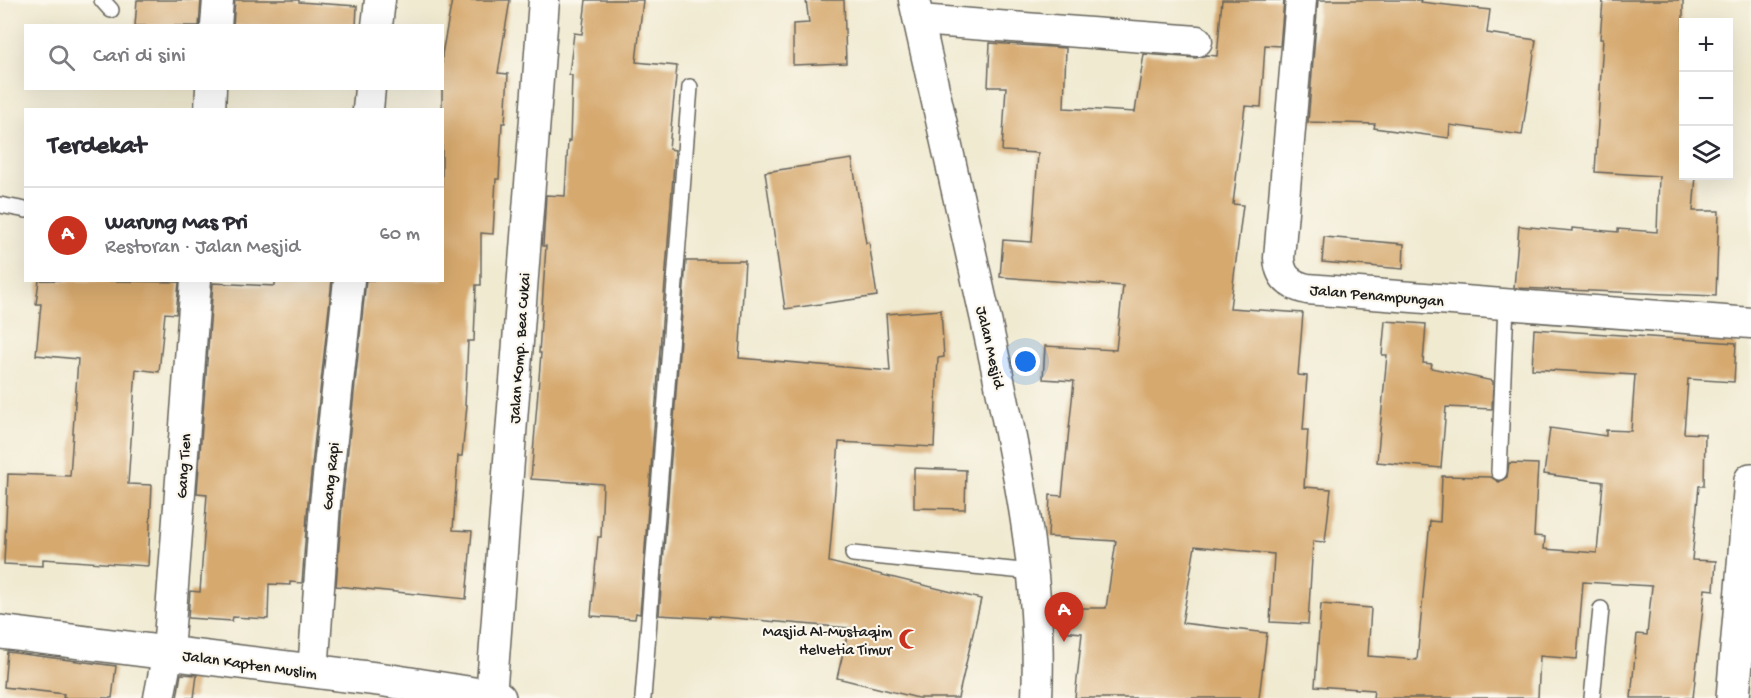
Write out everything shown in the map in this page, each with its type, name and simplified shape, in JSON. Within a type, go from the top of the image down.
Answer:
[{"type":"street","points":[[216,24],[218,0]]},
{"type":"street","points":[[377,24],[380,0]]},
{"type":"street","name":"Jalan Komp. Bea Cukai","points":[[494,697],[544,0]]},
{"type":"street","name":"Jalan Penampungan","points":[[1301,0],[1279,258],[1283,276],[1297,287],[1751,323]]},
{"type":"street","points":[[916,10],[1197,41]]},
{"type":"street","name":"Jalan Mesjid","points":[[916,10],[1013,441],[1032,572],[1036,617],[1037,698]]},
{"type":"street","points":[[210,108],[211,90]]},
{"type":"street","points":[[368,108],[370,90]]},
{"type":"street","name":"Gang Tien","points":[[159,698],[168,652],[196,282]]},
{"type":"street","name":"Gang Rapi","points":[[313,672],[325,504],[350,282]]},
{"type":"street","points":[[1733,698],[1751,480]]},
{"type":"street","name":"Jalan Kapten Muslim","points":[[0,632],[313,672],[383,689],[494,697]]},
{"type":"lane","points":[[643,698],[690,87]]},
{"type":"lane","points":[[0,205],[24,210]]},
{"type":"lane","points":[[1499,472],[1506,305]]},
{"type":"lane","points":[[853,554],[1032,572]]},
{"type":"lane","points":[[1593,698],[1601,609]]},
{"type":"building","points":[[137,0],[201,0],[199,24],[135,24]]},
{"type":"building","points":[[235,0],[299,0],[299,2],[357,6],[356,24],[233,24]]},
{"type":"building","points":[[452,0],[510,0],[498,73],[508,74],[499,179],[496,179],[493,234],[481,233],[481,285],[476,285],[474,341],[468,341],[465,405],[467,405],[462,456],[458,456],[453,530],[472,531],[466,599],[336,586],[342,506],[366,282],[444,282],[444,108],[442,108],[442,90],[444,90],[444,43]]},
{"type":"building","points":[[586,0],[643,0],[636,62],[677,66],[669,149],[675,150],[640,614],[636,613],[635,619],[591,616],[598,537],[601,537],[603,484],[531,479],[541,353],[539,353],[546,246],[543,246],[546,195],[565,196],[568,141],[570,141],[572,75],[569,75],[574,33],[582,34]]},
{"type":"building","points":[[806,0],[844,0],[846,63],[793,65],[793,24],[809,23]]},
{"type":"building","points":[[1222,0],[1284,0],[1280,46],[1265,45],[1261,107],[1245,106],[1233,204],[1243,205],[1230,308],[1303,313],[1298,375],[1307,376],[1303,430],[1308,430],[1304,487],[1331,489],[1325,542],[1313,541],[1308,624],[1270,622],[1274,554],[1195,546],[1182,623],[1267,633],[1259,698],[1075,698],[1082,633],[1061,631],[1061,608],[1106,608],[1116,541],[1048,537],[1050,495],[1062,496],[1074,381],[1043,379],[1045,346],[1116,350],[1123,286],[1000,277],[1003,240],[1032,242],[1038,153],[1002,151],[1006,87],[988,87],[990,43],[1066,48],[1064,108],[1135,112],[1144,54],[1196,58],[1207,55],[1217,56]]},
{"type":"building","points":[[1318,0],[1421,0],[1420,2],[1490,10],[1487,33],[1536,40],[1522,135],[1450,125],[1449,138],[1374,128],[1375,124],[1308,122]]},
{"type":"building","points":[[1603,0],[1683,0],[1683,18],[1679,18],[1679,180],[1696,180],[1693,211],[1719,211],[1716,296],[1514,288],[1519,226],[1572,231],[1572,228],[1618,232],[1618,229],[1657,232],[1659,176],[1595,172],[1603,39],[1600,39]]},
{"type":"building","points":[[852,159],[866,243],[869,242],[877,296],[785,309],[765,172]]},
{"type":"building","points":[[1324,237],[1404,244],[1403,269],[1322,262]]},
{"type":"building","points":[[686,261],[745,261],[739,358],[890,371],[886,314],[941,310],[944,357],[938,358],[934,447],[839,442],[829,562],[981,599],[958,698],[918,698],[837,678],[849,628],[710,616],[710,618],[659,615]]},
{"type":"building","points":[[39,282],[179,282],[176,314],[165,313],[159,372],[136,369],[128,484],[152,485],[148,566],[43,559],[43,566],[4,564],[8,474],[70,476],[78,359],[36,355],[41,304],[36,304]]},
{"type":"building","points":[[275,282],[332,282],[308,502],[302,583],[269,584],[268,619],[233,617],[232,621],[188,618],[190,591],[200,592],[207,494],[197,493],[213,283],[275,286]]},
{"type":"building","points":[[1385,321],[1426,324],[1423,363],[1432,364],[1431,368],[1493,381],[1492,409],[1446,407],[1441,468],[1377,462],[1387,355],[1382,355]]},
{"type":"building","points":[[1534,329],[1736,343],[1734,382],[1688,379],[1684,433],[1705,434],[1704,486],[1699,486],[1692,560],[1716,561],[1714,590],[1705,589],[1693,698],[1631,698],[1637,634],[1647,635],[1652,586],[1583,582],[1577,659],[1540,656],[1538,698],[1373,698],[1374,690],[1315,686],[1321,604],[1371,608],[1368,656],[1417,660],[1430,521],[1440,522],[1442,476],[1491,477],[1499,482],[1507,477],[1509,463],[1538,464],[1534,536],[1545,537],[1544,549],[1597,553],[1603,482],[1544,474],[1550,428],[1606,436],[1606,430],[1631,431],[1635,375],[1532,369]]},
{"type":"building","points":[[914,468],[966,470],[965,509],[914,508]]},
{"type":"building","points":[[7,652],[116,666],[112,698],[63,698],[64,694],[4,687]]},
{"type":"building","points":[[181,674],[197,675],[194,698],[177,698]]},
{"type":"place","name":"Masjid Al-Mustaqim Helvetia Timur","points":[[909,639]]},
{"type":"place","name":"Warung Mas Pri","points":[[1064,642]]}]
